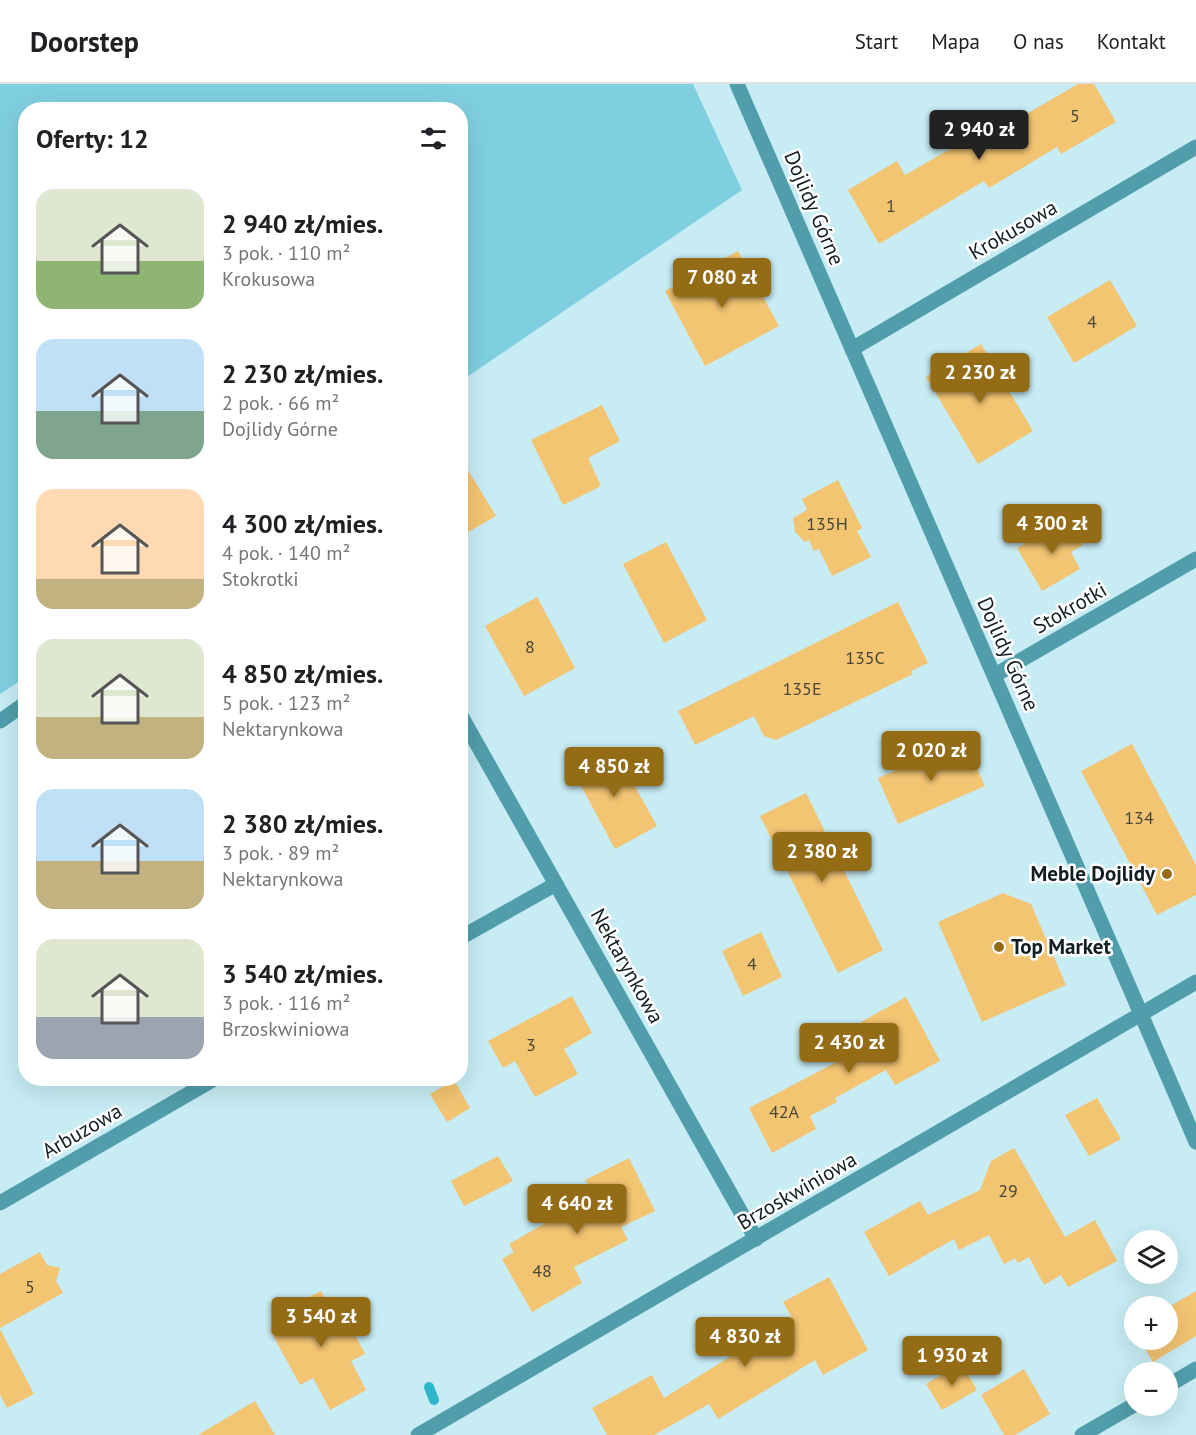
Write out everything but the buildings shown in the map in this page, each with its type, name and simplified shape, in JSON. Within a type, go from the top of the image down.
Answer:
[{"type":"street","name":"Dojlidy Górne","points":[[737,84],[1196,1142]]},
{"type":"street","name":"Krokusowa","points":[[852,349],[1196,147]]},
{"type":"street","name":"Stokrotki","points":[[995,675],[1196,559]]},
{"type":"street","points":[[0,721],[18,709]]},
{"type":"street","name":"Nektarynkowa","points":[[468,728],[756,1239]]},
{"type":"street","points":[[468,934],[556,884]]},
{"type":"street","name":"Brzoskwiniowa","points":[[418,1435],[1196,982]]},
{"type":"street","name":"Arbuzowa","points":[[0,1203],[202,1086]]},
{"type":"street","points":[[1178,1380],[1196,1369]]},
{"type":"street","points":[[1082,1435],[1124,1411]]},
{"type":"shaded area","points":[[0,84],[693,84],[742,190],[468,376],[468,102],[18,102],[18,682],[0,694]]},
{"type":"waterway","points":[[429,1387],[434,1400]]},
{"type":"place","name":"Meble Dojlidy","points":[[1167,874]]},
{"type":"place","name":"Top Market","points":[[999,947]]}]
